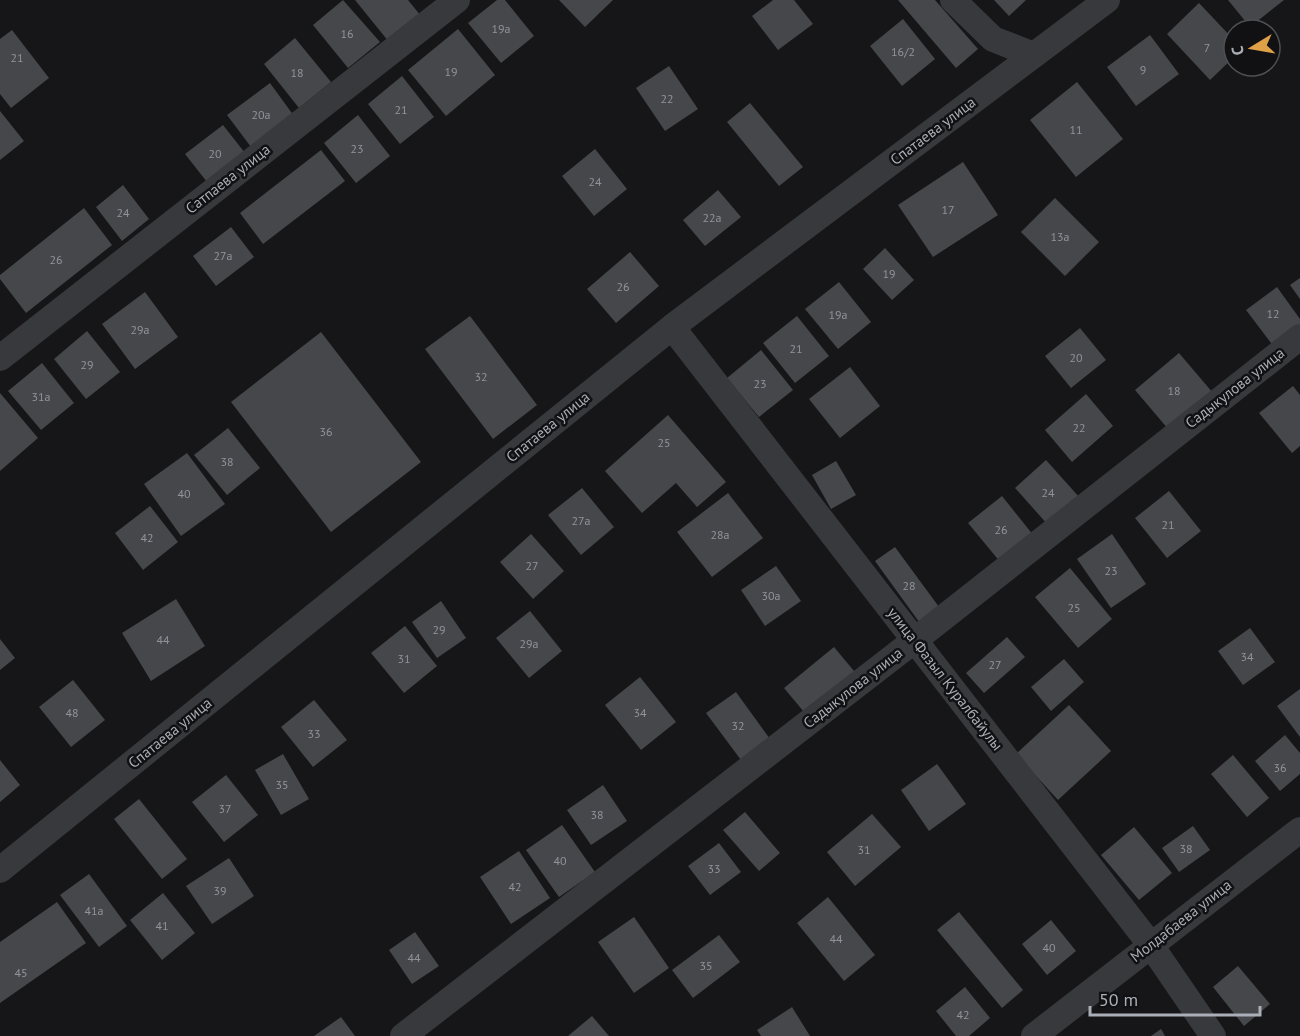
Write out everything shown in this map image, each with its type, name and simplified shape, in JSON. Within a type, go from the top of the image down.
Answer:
[{"type":"street","name":"Сатпаева улица","points":[[0,358],[457,0]]},
{"type":"street","points":[[953,0],[993,39],[1034,55]]},
{"type":"street","name":"Спатаева улица","points":[[0,870],[672,327],[1107,0]]},
{"type":"street","name":"улица Фазыл Куралбайулы","points":[[672,327],[1150,944],[1213,1036]]},
{"type":"street","name":"Садыкулова улица","points":[[403,1036],[915,640],[1300,338]]},
{"type":"street","name":"Молдабаева улица","points":[[1034,1036],[1300,830]]},
{"type":"building","points":[[343,0],[380,42],[348,68],[313,25]]},
{"type":"building","points":[[355,0],[408,0],[421,16],[389,42]]},
{"type":"building","points":[[497,0],[505,0],[534,36],[501,63],[468,23]]},
{"type":"building","points":[[559,0],[613,0],[585,27]]},
{"type":"building","points":[[773,0],[794,0],[813,24],[778,50],[752,16]]},
{"type":"building","points":[[898,0],[935,0],[978,49],[956,68]]},
{"type":"building","points":[[994,0],[1026,0],[1009,16]]},
{"type":"building","points":[[1228,0],[1284,0],[1261,18],[1243,18]]},
{"type":"building","points":[[1199,3],[1222,27],[1222,68],[1210,80],[1167,34]]},
{"type":"building","points":[[903,19],[935,59],[902,86],[870,46]]},
{"type":"building","points":[[458,29],[495,75],[446,116],[408,70]]},
{"type":"building","points":[[12,30],[49,78],[11,108],[0,94],[0,39]]},
{"type":"building","points":[[1150,35],[1179,74],[1136,106],[1107,67]]},
{"type":"building","points":[[295,38],[331,82],[299,108],[264,64]]},
{"type":"building","points":[[669,66],[698,109],[665,131],[636,88]]},
{"type":"building","points":[[402,76],[434,117],[400,144],[368,104]]},
{"type":"building","points":[[1077,82],[1123,139],[1076,177],[1030,120]]},
{"type":"building","points":[[270,83],[294,116],[251,147],[227,115]]},
{"type":"building","points":[[750,103],[803,167],[779,186],[727,122]]},
{"type":"building","points":[[0,111],[24,141],[0,160]]},
{"type":"building","points":[[358,115],[390,156],[356,183],[324,143]]},
{"type":"building","points":[[223,125],[245,153],[207,182],[185,154]]},
{"type":"building","points":[[595,149],[627,189],[594,216],[562,176]]},
{"type":"building","points":[[321,150],[345,181],[263,244],[240,213]]},
{"type":"building","points":[[963,162],[998,215],[933,257],[898,205]]},
{"type":"building","points":[[123,185],[149,219],[122,241],[96,207]]},
{"type":"building","points":[[718,190],[741,217],[705,246],[683,220]]},
{"type":"building","points":[[1055,198],[1099,242],[1065,276],[1021,232]]},
{"type":"building","points":[[84,208],[112,245],[26,313],[0,279],[0,275]]},
{"type":"building","points":[[231,227],[254,257],[216,286],[193,256]]},
{"type":"building","points":[[885,248],[914,280],[892,300],[863,269]]},
{"type":"building","points":[[630,252],[659,286],[616,323],[587,289]]},
{"type":"building","points":[[1300,278],[1300,299],[1290,285]]},
{"type":"building","points":[[839,282],[871,322],[838,349],[805,309]]},
{"type":"building","points":[[1277,287],[1300,319],[1300,327],[1274,347],[1246,310]]},
{"type":"building","points":[[145,292],[178,337],[135,369],[102,324]]},
{"type":"building","points":[[470,316],[537,405],[493,439],[425,349]]},
{"type":"building","points":[[797,316],[829,356],[795,383],[763,343]]},
{"type":"building","points":[[1080,328],[1106,360],[1071,388],[1045,356]]},
{"type":"building","points":[[87,331],[120,372],[86,399],[54,359]]},
{"type":"building","points":[[321,332],[421,462],[331,532],[231,402]]},
{"type":"building","points":[[761,350],[793,390],[759,417],[727,378]]},
{"type":"building","points":[[1179,353],[1213,393],[1169,430],[1135,390]]},
{"type":"building","points":[[42,363],[74,403],[41,430],[8,391]]},
{"type":"building","points":[[850,367],[880,406],[840,438],[809,399]]},
{"type":"building","points":[[1293,386],[1300,395],[1300,446],[1292,453],[1259,413]]},
{"type":"building","points":[[0,393],[38,438],[0,471]]},
{"type":"building","points":[[1086,394],[1113,426],[1072,462],[1045,430]]},
{"type":"building","points":[[668,415],[726,482],[697,507],[676,483],[642,513],[605,471]]},
{"type":"building","points":[[228,428],[260,468],[227,495],[194,455]]},
{"type":"building","points":[[187,453],[225,504],[181,536],[144,484]]},
{"type":"building","points":[[1046,460],[1080,498],[1049,526],[1015,488]]},
{"type":"building","points":[[836,461],[856,495],[831,509],[812,475]]},
{"type":"building","points":[[582,488],[614,527],[581,555],[548,515]]},
{"type":"building","points":[[1169,491],[1201,531],[1167,558],[1135,518]]},
{"type":"building","points":[[728,493],[763,538],[712,577],[677,532]]},
{"type":"building","points":[[1002,496],[1034,536],[1001,563],[968,523]]},
{"type":"building","points":[[150,506],[178,542],[143,570],[115,533]]},
{"type":"building","points":[[531,534],[564,571],[533,599],[500,562]]},
{"type":"building","points":[[1112,534],[1146,584],[1111,608],[1077,559]]},
{"type":"building","points":[[895,547],[942,611],[922,626],[875,561]]},
{"type":"building","points":[[776,566],[801,601],[765,626],[741,590]]},
{"type":"building","points":[[1070,568],[1112,619],[1078,648],[1035,597]]},
{"type":"building","points":[[176,599],[205,646],[151,681],[122,633]]},
{"type":"building","points":[[441,601],[466,638],[437,658],[412,622]]},
{"type":"building","points":[[530,611],[562,651],[529,678],[496,638]]},
{"type":"building","points":[[405,626],[437,666],[404,693],[371,653]]},
{"type":"building","points":[[1250,628],[1275,662],[1243,685],[1218,651]]},
{"type":"building","points":[[1007,637],[1025,657],[984,693],[966,673]]},
{"type":"building","points":[[0,639],[15,658],[0,670]]},
{"type":"building","points":[[834,647],[859,677],[809,718],[784,688]]},
{"type":"building","points":[[1064,659],[1084,682],[1051,711],[1031,687]]},
{"type":"building","points":[[640,677],[676,722],[641,750],[605,705]]},
{"type":"building","points":[[73,680],[105,720],[71,747],[39,707]]},
{"type":"building","points":[[1300,689],[1300,737],[1277,706]]},
{"type":"building","points":[[736,692],[770,739],[741,760],[706,713]]},
{"type":"building","points":[[314,700],[347,740],[313,767],[281,727]]},
{"type":"building","points":[[1069,705],[1111,751],[1058,800],[1016,754]]},
{"type":"building","points":[[1285,735],[1300,753],[1300,774],[1280,791],[1255,761]]},
{"type":"building","points":[[283,754],[309,799],[281,815],[255,770]]},
{"type":"building","points":[[1233,755],[1269,798],[1247,817],[1211,774]]},
{"type":"building","points":[[0,760],[20,785],[0,802]]},
{"type":"building","points":[[937,764],[966,804],[929,831],[901,790]]},
{"type":"building","points":[[226,775],[258,815],[224,842],[192,802]]},
{"type":"building","points":[[603,785],[627,821],[591,845],[567,810]]},
{"type":"building","points":[[139,799],[187,859],[162,879],[114,819]]},
{"type":"building","points":[[745,812],[780,853],[759,871],[723,830]]},
{"type":"building","points":[[872,814],[901,847],[855,886],[827,852]]},
{"type":"building","points":[[562,825],[595,872],[559,897],[526,850]]},
{"type":"building","points":[[1193,826],[1210,850],[1179,872],[1162,848]]},
{"type":"building","points":[[1134,827],[1172,873],[1139,900],[1101,855]]},
{"type":"building","points":[[719,843],[741,872],[710,895],[688,866]]},
{"type":"building","points":[[519,851],[550,898],[511,924],[480,877]]},
{"type":"building","points":[[229,858],[254,896],[212,924],[186,886]]},
{"type":"building","points":[[89,874],[127,926],[99,947],[60,895]]},
{"type":"building","points":[[163,893],[195,933],[162,960],[130,920]]},
{"type":"building","points":[[828,897],[875,955],[844,981],[797,923]]},
{"type":"building","points":[[57,902],[86,943],[0,1003],[0,942]]},
{"type":"building","points":[[959,912],[1023,990],[1002,1008],[937,930]]},
{"type":"building","points":[[634,917],[669,968],[634,993],[598,942]]},
{"type":"building","points":[[1051,920],[1076,951],[1047,975],[1022,944]]},
{"type":"building","points":[[415,932],[439,966],[412,984],[389,950]]},
{"type":"building","points":[[719,935],[740,962],[693,998],[672,970]]},
{"type":"building","points":[[1238,966],[1270,1004],[1244,1026],[1213,987]]},
{"type":"building","points":[[965,987],[990,1018],[969,1036],[956,1036],[936,1011]]},
{"type":"building","points":[[792,1007],[810,1036],[761,1036],[757,1030]]},
{"type":"building","points":[[592,1016],[609,1036],[568,1036]]},
{"type":"building","points":[[341,1017],[355,1036],[314,1036]]},
{"type":"building","points":[[1161,1029],[1165,1036],[1151,1036]]}]
